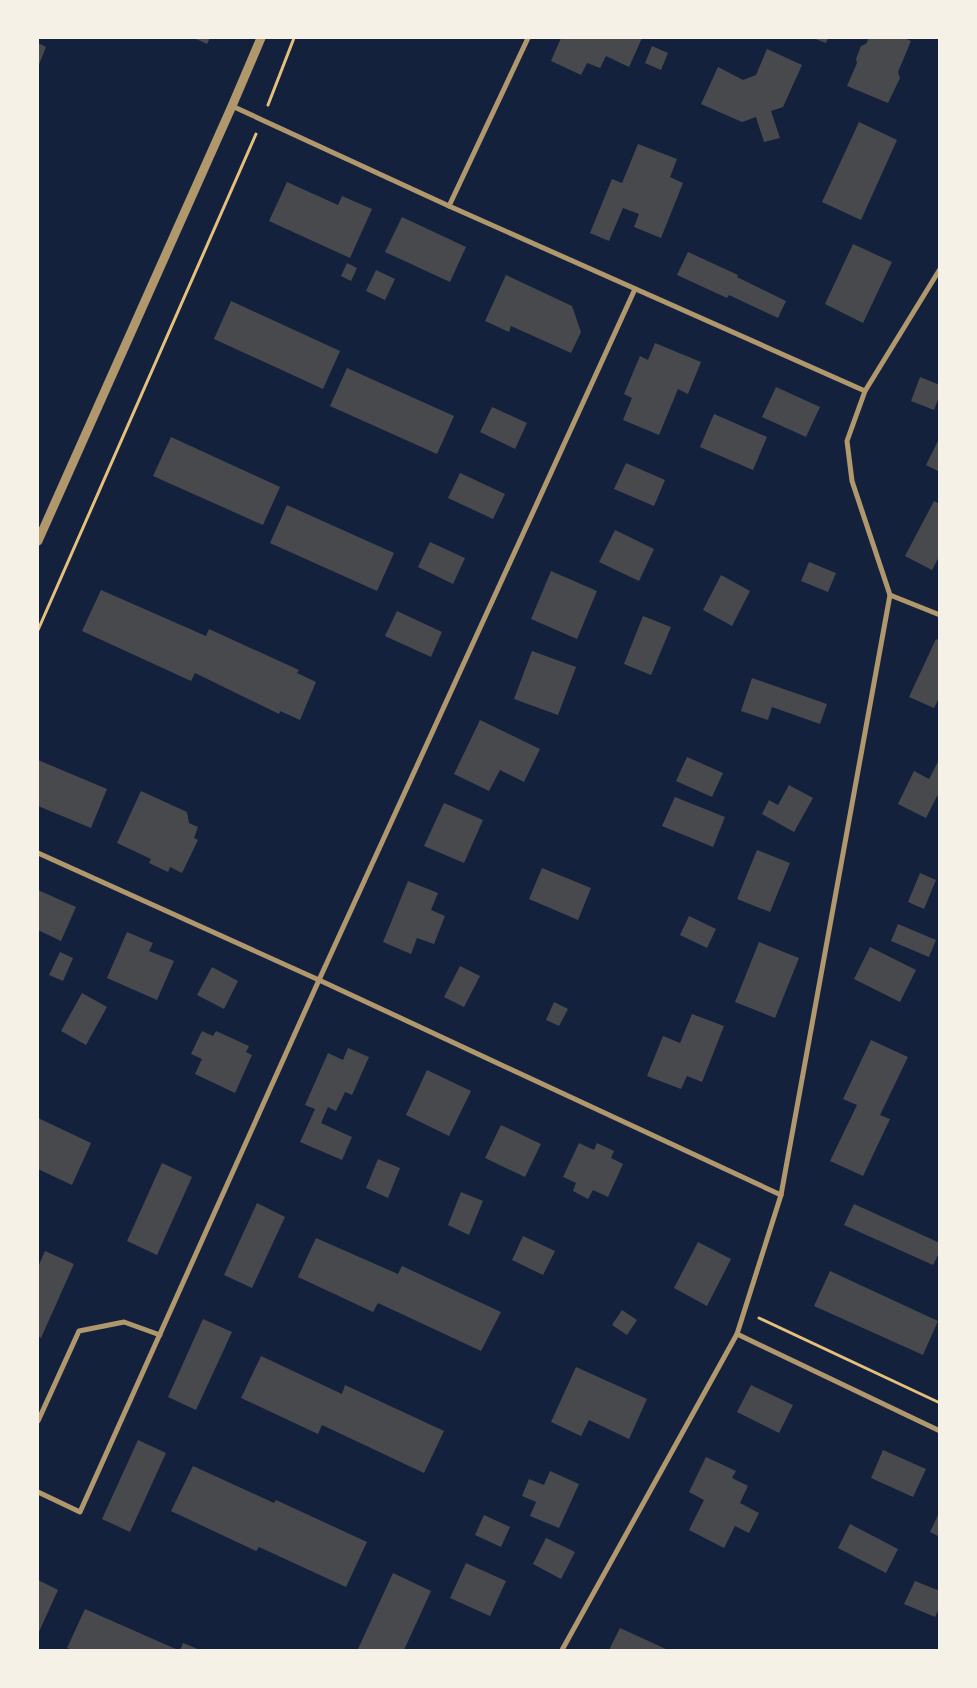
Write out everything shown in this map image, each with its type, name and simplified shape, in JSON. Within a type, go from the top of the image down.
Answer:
[{"type":"street","points":[[38,541],[261,38]]},
{"type":"street","points":[[449,206],[528,38]]},
{"type":"street","points":[[232,106],[449,206],[865,391]]},
{"type":"street","points":[[562,1650],[737,1334],[781,1195],[890,595],[852,481],[847,441],[865,391],[940,269]]},
{"type":"street","points":[[38,1492],[80,1512],[319,980],[635,289]]},
{"type":"street","points":[[890,595],[940,615]]},
{"type":"street","points":[[38,853],[319,980],[781,1195]]},
{"type":"street","points":[[38,1421],[80,1331],[124,1322],[160,1335]]},
{"type":"street","points":[[737,1334],[940,1431]]},
{"type":"path","points":[[38,630],[262,120],[294,38]]},
{"type":"path","points":[[744,1311],[940,1403]]},
{"type":"building","points":[[194,38],[210,38],[207,44]]},
{"type":"building","points":[[561,38],[642,38],[629,67],[606,56],[600,68],[587,63],[581,75],[551,61]]},
{"type":"building","points":[[813,38],[828,38],[826,43]]},
{"type":"building","points":[[869,38],[904,38],[911,41],[898,72],[900,78],[888,103],[847,86],[857,63],[856,59],[861,46],[866,44]]},
{"type":"building","points":[[38,43],[46,47],[38,67]]},
{"type":"building","points":[[652,46],[668,53],[661,70],[645,63]]},
{"type":"building","points":[[767,49],[802,65],[783,107],[771,111],[780,138],[764,142],[756,117],[742,122],[701,104],[718,67],[743,80],[756,75]]},
{"type":"building","points":[[859,122],[897,140],[861,220],[822,202]]},
{"type":"building","points":[[638,144],[677,159],[670,177],[683,183],[661,238],[634,227],[639,214],[623,208],[609,241],[590,233],[612,179],[622,183]]},
{"type":"building","points":[[287,182],[338,205],[342,196],[372,209],[350,258],[269,221]]},
{"type":"building","points":[[402,217],[466,247],[450,282],[385,252]]},
{"type":"building","points":[[853,244],[892,262],[863,323],[825,304]]},
{"type":"building","points":[[688,252],[738,275],[737,277],[786,301],[778,318],[729,295],[727,298],[677,275]]},
{"type":"building","points":[[347,263],[357,268],[351,281],[341,276]]},
{"type":"building","points":[[376,270],[395,279],[385,300],[366,291]]},
{"type":"building","points":[[506,275],[572,306],[581,332],[571,353],[511,326],[509,332],[485,321]]},
{"type":"building","points":[[231,301],[340,351],[323,389],[214,339]]},
{"type":"building","points":[[655,343],[701,362],[688,394],[678,389],[659,435],[623,420],[632,398],[624,394],[640,356],[648,360]]},
{"type":"building","points":[[347,368],[454,416],[437,454],[330,406]]},
{"type":"building","points":[[920,377],[940,385],[940,394],[934,410],[911,401]]},
{"type":"building","points":[[776,387],[820,407],[806,437],[762,417]]},
{"type":"building","points":[[492,407],[527,423],[515,449],[480,432]]},
{"type":"building","points":[[714,414],[767,437],[753,470],[700,447]]},
{"type":"building","points":[[171,437],[280,487],[263,525],[153,476]]},
{"type":"building","points":[[940,437],[940,472],[926,465]]},
{"type":"building","points":[[626,463],[665,480],[654,506],[614,489]]},
{"type":"building","points":[[460,473],[505,494],[493,519],[448,498]]},
{"type":"building","points":[[934,501],[940,504],[940,555],[932,570],[905,556]]},
{"type":"building","points":[[287,505],[394,553],[377,591],[270,543]]},
{"type":"building","points":[[615,530],[654,549],[639,581],[599,562]]},
{"type":"building","points":[[430,542],[465,558],[453,584],[418,567]]},
{"type":"building","points":[[809,562],[836,573],[828,592],[801,581]]},
{"type":"building","points":[[551,571],[597,591],[577,639],[531,619]]},
{"type":"building","points":[[721,575],[750,591],[732,626],[703,610]]},
{"type":"building","points":[[101,590],[206,636],[209,629],[299,670],[297,673],[316,682],[300,720],[280,711],[279,714],[195,673],[191,681],[82,631]]},
{"type":"building","points":[[397,611],[442,632],[431,657],[385,636]]},
{"type":"building","points":[[643,616],[671,627],[651,675],[624,664]]},
{"type":"building","points":[[936,639],[940,641],[940,696],[934,708],[909,697]]},
{"type":"building","points":[[532,651],[576,667],[558,715],[514,699]]},
{"type":"building","points":[[752,678],[827,704],[820,724],[772,707],[768,720],[741,711]]},
{"type":"building","points":[[480,720],[540,749],[524,782],[500,770],[489,791],[454,774]]},
{"type":"building","points":[[687,757],[723,773],[712,797],[676,781]]},
{"type":"building","points":[[940,758],[940,798],[937,796],[926,818],[898,804],[914,771],[929,779]]},
{"type":"building","points":[[38,760],[107,789],[91,828],[38,806]]},
{"type":"building","points":[[789,785],[813,798],[794,832],[762,814],[769,800],[778,805]]},
{"type":"building","points":[[141,791],[187,812],[189,823],[198,827],[194,838],[198,840],[182,873],[170,867],[168,872],[149,863],[151,859],[117,843]]},
{"type":"building","points":[[675,797],[725,817],[713,847],[662,826]]},
{"type":"building","points":[[444,803],[483,820],[464,863],[424,846]]},
{"type":"building","points":[[757,850],[790,863],[770,912],[737,899]]},
{"type":"building","points":[[542,868],[591,888],[578,920],[529,899]]},
{"type":"building","points":[[920,873],[936,880],[924,909],[908,902]]},
{"type":"building","points":[[408,881],[438,893],[431,910],[445,916],[434,944],[417,938],[411,954],[383,942]]},
{"type":"building","points":[[38,890],[76,907],[61,941],[38,930]]},
{"type":"building","points":[[689,916],[716,929],[707,948],[680,935]]},
{"type":"building","points":[[898,924],[936,940],[929,957],[891,941]]},
{"type":"building","points":[[127,932],[153,943],[149,951],[174,961],[157,1000],[107,978]]},
{"type":"building","points":[[759,942],[799,958],[775,1018],[735,1002]]},
{"type":"building","points":[[870,947],[916,970],[900,1002],[854,979]]},
{"type":"building","points":[[60,952],[73,958],[63,981],[49,975]]},
{"type":"building","points":[[460,966],[480,976],[464,1007],[444,997]]},
{"type":"building","points":[[212,967],[238,981],[224,1009],[197,995]]},
{"type":"building","points":[[82,993],[107,1007],[86,1045],[61,1031]]},
{"type":"building","points":[[554,1002],[568,1009],[559,1026],[546,1020]]},
{"type":"building","points":[[692,1014],[724,1026],[702,1082],[687,1076],[681,1089],[647,1076],[663,1036],[680,1043]]},
{"type":"building","points":[[202,1031],[213,1036],[216,1031],[249,1046],[246,1052],[252,1055],[235,1093],[195,1074],[202,1059],[191,1054]]},
{"type":"building","points":[[871,1040],[908,1057],[880,1115],[890,1119],[863,1176],[830,1161],[857,1105],[843,1099]]},
{"type":"building","points":[[348,1048],[369,1057],[352,1095],[345,1092],[336,1111],[328,1107],[321,1123],[352,1137],[342,1160],[300,1142],[315,1109],[305,1105],[328,1053],[343,1060]]},
{"type":"building","points":[[427,1070],[471,1091],[449,1136],[406,1115]]},
{"type":"building","points":[[38,1118],[91,1143],[72,1185],[38,1169]]},
{"type":"building","points":[[501,1125],[541,1144],[525,1177],[485,1158]]},
{"type":"building","points":[[579,1143],[594,1150],[597,1143],[614,1151],[611,1158],[623,1164],[608,1197],[593,1190],[588,1199],[573,1191],[576,1183],[563,1177]]},
{"type":"building","points":[[378,1159],[400,1168],[388,1198],[366,1188]]},
{"type":"building","points":[[162,1163],[192,1177],[157,1255],[127,1241]]},
{"type":"building","points":[[461,1192],[483,1201],[469,1235],[448,1225]]},
{"type":"building","points":[[257,1203],[285,1217],[252,1288],[224,1275]]},
{"type":"building","points":[[854,1204],[940,1243],[940,1251],[933,1265],[844,1225]]},
{"type":"building","points":[[523,1236],[555,1251],[543,1275],[512,1260]]},
{"type":"building","points":[[316,1238],[398,1274],[402,1266],[501,1312],[481,1351],[378,1303],[373,1312],[298,1277]]},
{"type":"building","points":[[698,1242],[731,1259],[707,1306],[674,1288]]},
{"type":"building","points":[[45,1251],[74,1264],[41,1338],[38,1336],[38,1267]]},
{"type":"building","points":[[830,1271],[938,1321],[923,1355],[814,1306]]},
{"type":"building","points":[[622,1310],[637,1320],[627,1335],[612,1325]]},
{"type":"building","points":[[203,1319],[232,1332],[196,1410],[168,1397]]},
{"type":"building","points":[[261,1356],[342,1394],[345,1385],[444,1431],[424,1473],[322,1425],[318,1434],[241,1398]]},
{"type":"building","points":[[576,1367],[647,1399],[629,1439],[589,1420],[581,1436],[551,1422]]},
{"type":"building","points":[[751,1385],[793,1405],[779,1433],[737,1412]]},
{"type":"building","points":[[138,1440],[166,1453],[130,1532],[102,1519]]},
{"type":"building","points":[[883,1450],[926,1469],[913,1497],[871,1478]]},
{"type":"building","points":[[706,1457],[736,1471],[732,1478],[748,1486],[740,1503],[759,1513],[749,1533],[735,1526],[724,1548],[689,1530],[704,1500],[689,1492]]},
{"type":"building","points":[[193,1466],[274,1503],[276,1500],[367,1542],[346,1587],[259,1547],[256,1551],[171,1511]]},
{"type":"building","points":[[550,1471],[579,1484],[559,1528],[530,1516],[536,1502],[522,1496],[529,1479],[544,1485]]},
{"type":"building","points":[[940,1511],[940,1537],[930,1532]]},
{"type":"building","points":[[484,1515],[510,1527],[501,1547],[475,1535]]},
{"type":"building","points":[[850,1524],[898,1549],[886,1573],[838,1548]]},
{"type":"building","points":[[546,1538],[575,1552],[561,1579],[533,1564]]},
{"type":"building","points":[[466,1563],[506,1581],[490,1616],[450,1598]]},
{"type":"building","points":[[393,1573],[431,1591],[404,1650],[358,1649]]},
{"type":"building","points":[[38,1580],[58,1590],[38,1634]]},
{"type":"building","points":[[915,1581],[940,1591],[940,1607],[935,1617],[904,1604]]},
{"type":"building","points":[[85,1609],[178,1650],[73,1650],[67,1648]]},
{"type":"building","points":[[620,1628],[668,1650],[609,1650]]},
{"type":"building","points":[[183,1643],[200,1650],[180,1650]]}]
